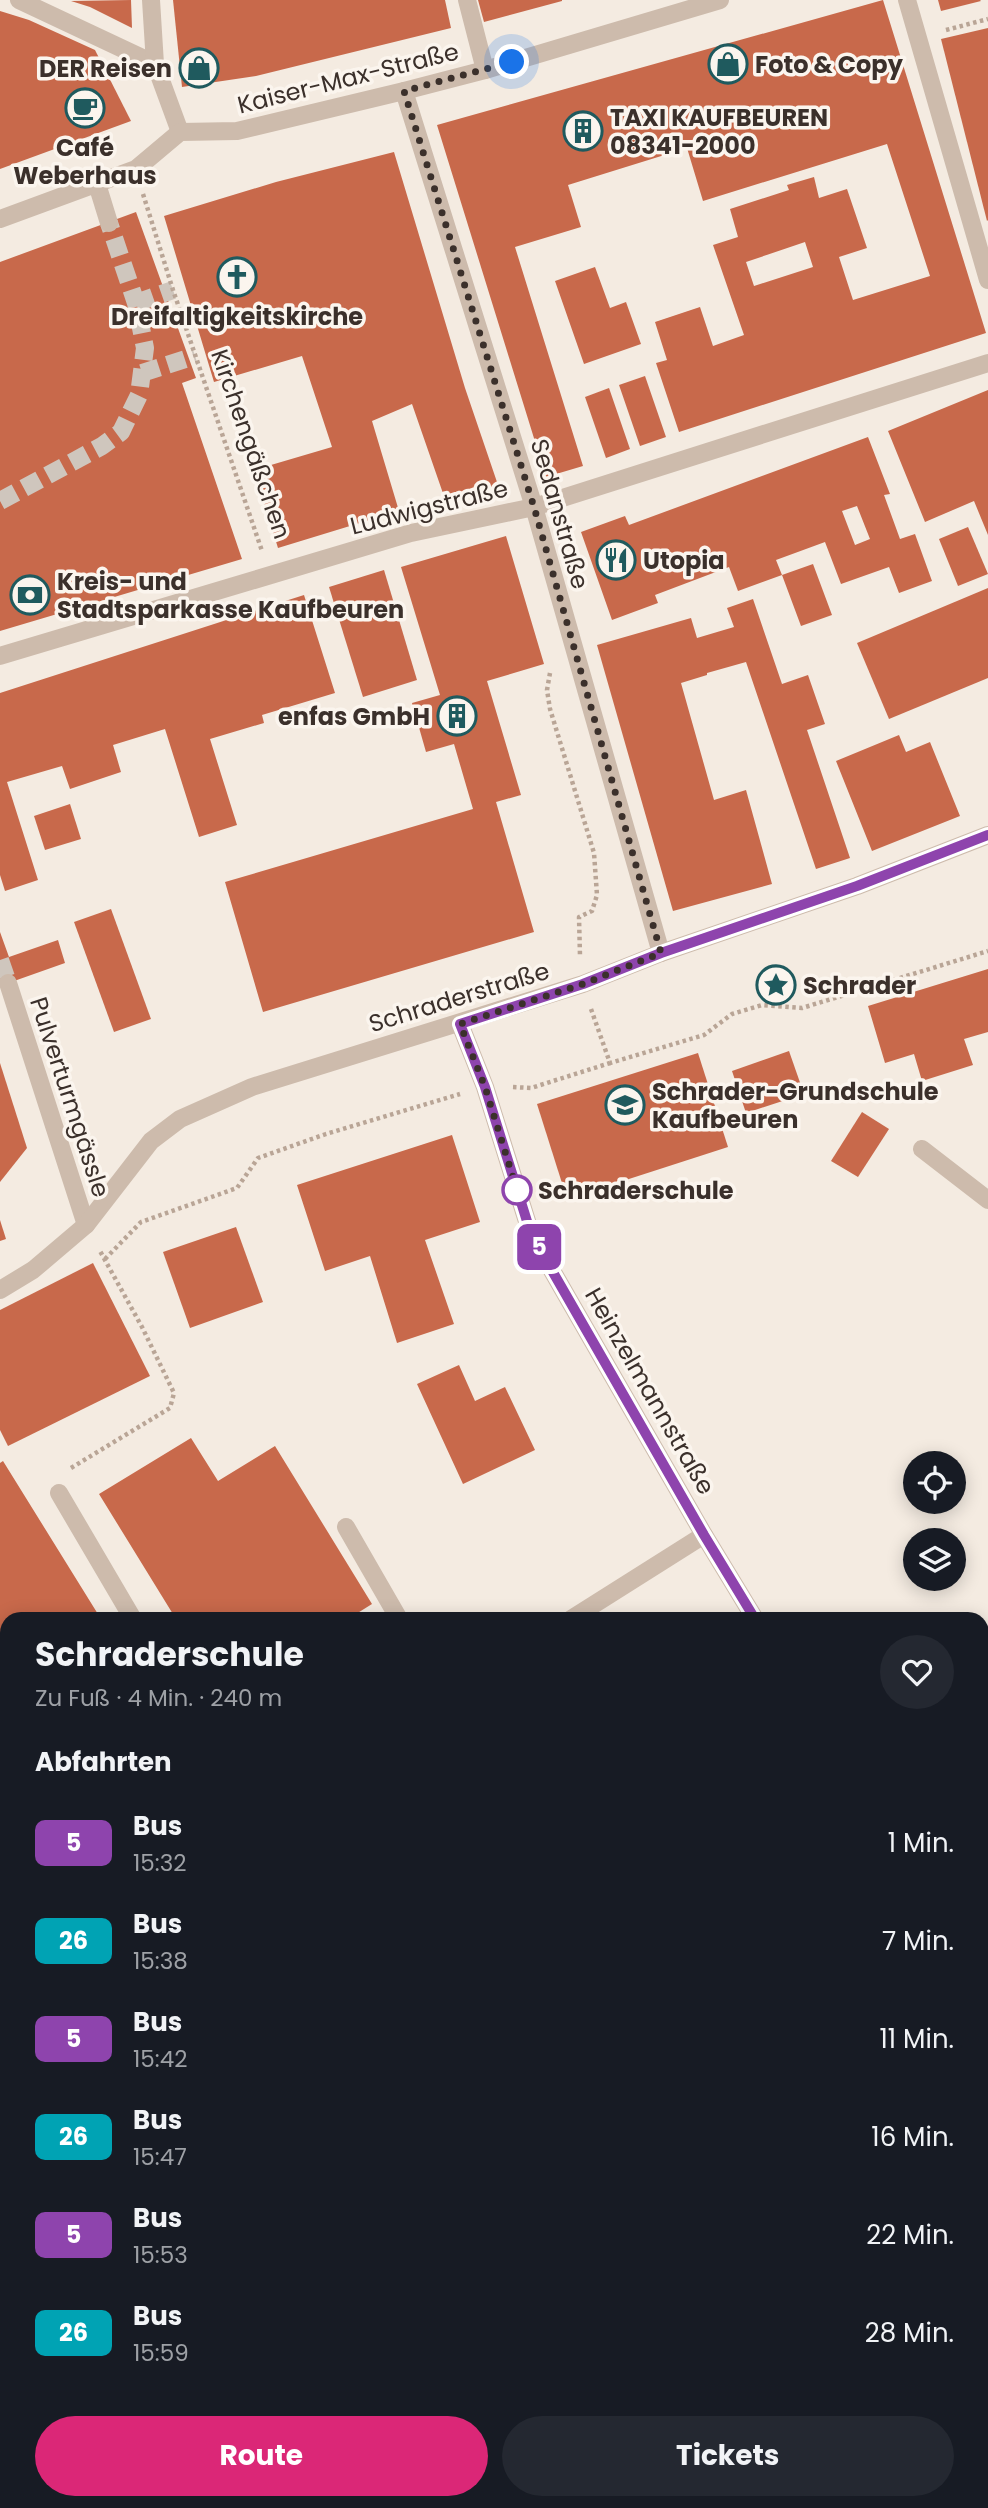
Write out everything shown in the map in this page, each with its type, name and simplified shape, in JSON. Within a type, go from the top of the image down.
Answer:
[{"type":"street","points":[[19,0],[155,64]]},
{"type":"street","points":[[0,219],[136,169],[180,132],[155,64],[151,0]]},
{"type":"street","points":[[467,0],[485,69]]},
{"type":"street","name":"Kaiser-Max-Straße","points":[[180,132],[237,131],[404,91],[720,0]]},
{"type":"street","points":[[907,0],[988,280]]},
{"type":"street","name":"Sedanstraße","points":[[404,91],[534,507],[661,953]]},
{"type":"street","points":[[97,184],[109,223]]},
{"type":"street","name":"Ludwigstraße","points":[[0,656],[411,533],[534,507],[988,363]]},
{"type":"street","name":"Schraderstraße","points":[[0,1290],[33,1270],[86,1225],[151,1141],[180,1119],[252,1087],[583,984],[661,953],[857,886],[988,835]]},
{"type":"street","name":"Pulverturmgässle","points":[[8,984],[86,1225]]},
{"type":"street","name":"Heinzelmannstraße","points":[[460,1024],[485,1087],[531,1234],[751,1612]]},
{"type":"street","points":[[922,1149],[988,1200]]},
{"type":"street","points":[[59,1493],[129,1612]]},
{"type":"street","points":[[346,1527],[396,1612]]},
{"type":"street","points":[[582,1612],[704,1535]]},
{"type":"path","points":[[918,37],[988,19]]},
{"type":"path","name":"Kirchengäßchen","points":[[136,169],[173,290],[270,574]]},
{"type":"path","points":[[553,662],[547,690],[550,709],[594,853],[597,895],[592,911],[579,917],[578,942],[583,984],[610,1063]]},
{"type":"path","points":[[105,1259],[141,1222],[237,1188],[258,1158],[326,1134],[485,1087],[531,1088],[704,1035],[732,1014],[762,1004],[802,1008],[988,951]]},
{"type":"path","points":[[59,1493],[57,1476],[170,1408],[174,1393],[142,1327],[86,1225]]},
{"type":"building","points":[[131,0],[132,28],[90,7],[71,1]]},
{"type":"building","points":[[173,0],[445,0],[451,28],[256,76],[182,87]]},
{"type":"building","points":[[478,0],[562,0],[562,1],[484,22]]},
{"type":"building","points":[[883,0],[986,333],[679,432],[656,363],[667,360],[655,322],[700,307],[713,346],[744,335],[713,245],[738,237],[730,209],[789,190],[787,185],[814,177],[819,198],[847,189],[867,248],[839,257],[853,300],[930,276],[887,144],[703,201],[687,148],[568,185],[581,227],[515,247],[583,466],[546,477],[437,125]],"holes":[[[805,242],[813,267],[754,286],[746,262]]]},
{"type":"building","points":[[938,0],[980,0],[981,1],[941,11]]},
{"type":"building","points":[[0,11],[29,20],[95,50],[131,121],[0,169]]},
{"type":"building","points":[[988,28],[988,220],[987,221],[941,39]]},
{"type":"building","points":[[394,152],[465,388],[498,485],[446,502],[412,404],[372,421],[399,511],[278,548],[254,470],[332,447],[302,356],[214,382],[164,216],[276,182]]},
{"type":"building","points":[[136,212],[196,378],[182,383],[242,559],[0,631],[0,262]]},
{"type":"building","points":[[595,267],[610,308],[626,302],[641,344],[584,364],[555,281]]},
{"type":"building","points":[[645,376],[666,437],[640,446],[619,385]]},
{"type":"building","points":[[609,388],[630,449],[606,458],[585,397]]},
{"type":"building","points":[[988,390],[988,535],[974,501],[925,522],[888,431]]},
{"type":"building","points":[[868,437],[890,494],[884,495],[900,539],[915,534],[932,581],[899,593],[889,567],[841,584],[825,542],[776,560],[782,575],[738,591],[729,567],[655,595],[658,603],[612,620],[581,532],[625,516],[629,525]],"holes":[[[857,506],[870,539],[855,545],[842,511]]]},
{"type":"building","points":[[968,527],[988,574],[958,586],[939,539]]},
{"type":"building","points":[[506,536],[544,664],[487,681],[521,795],[496,802],[534,932],[263,1012],[225,882],[473,809],[454,744],[426,752],[412,703],[440,695],[401,567]]},
{"type":"building","points":[[813,564],[832,615],[801,626],[782,575]]},
{"type":"building","points":[[384,570],[417,680],[363,697],[329,587]]},
{"type":"building","points":[[988,588],[988,678],[889,719],[857,643]]},
{"type":"building","points":[[304,595],[335,693],[262,715],[264,723],[210,739],[237,825],[199,837],[165,729],[113,745],[121,772],[70,789],[62,766],[7,782],[38,880],[5,891],[0,875],[0,693]]},
{"type":"building","points":[[753,599],[782,684],[808,675],[825,724],[807,730],[850,858],[816,869],[746,662],[707,673],[681,683],[714,800],[746,790],[772,884],[673,911],[597,645],[691,618],[697,638],[734,627],[727,608]]},
{"type":"building","points":[[899,735],[906,752],[930,742],[960,816],[872,851],[836,761]]},
{"type":"building","points":[[70,804],[81,839],[45,850],[34,816]]},
{"type":"building","points":[[111,909],[151,1019],[114,1032],[74,922]]},
{"type":"building","points":[[0,932],[9,957],[58,940],[65,963],[0,986]]},
{"type":"building","points":[[988,969],[988,1032],[964,1039],[973,1065],[922,1081],[914,1054],[885,1063],[868,1006]]},
{"type":"building","points":[[789,1051],[804,1094],[746,1113],[732,1071]]},
{"type":"building","points":[[698,1053],[728,1147],[567,1199],[537,1104]]},
{"type":"building","points":[[0,1063],[27,1148],[0,1182]]},
{"type":"building","points":[[862,1112],[889,1129],[858,1177],[831,1161]]},
{"type":"building","name":"Schraderschule","points":[[452,1135],[480,1222],[425,1240],[454,1324],[397,1343],[370,1256],[325,1271],[297,1185]]},
{"type":"building","points":[[0,1220],[6,1239],[0,1241]]},
{"type":"building","points":[[236,1227],[263,1302],[190,1328],[163,1252]]},
{"type":"building","points":[[93,1263],[150,1376],[8,1446],[0,1430],[0,1310]]},
{"type":"building","points":[[459,1365],[475,1401],[505,1387],[535,1450],[463,1484],[417,1384]]},
{"type":"building","points":[[191,1438],[218,1481],[275,1446],[372,1604],[359,1612],[172,1612],[99,1494]]},
{"type":"building","points":[[3,1461],[97,1612],[0,1612],[0,1463]]},
{"type":"tunnel","points":[[0,501],[102,446],[121,432],[139,395],[145,348],[136,303],[109,223]]},
{"type":"tunnel","points":[[136,303],[173,290]]},
{"type":"tunnel","points":[[142,373],[195,356]]},
{"type":"tunnel","points":[[0,960],[8,983]]},
{"type":"bus line","name":"5","points":[[751,1612],[531,1234],[485,1087],[460,1024],[583,984],[661,953],[857,886],[988,835]]},
{"type":"place","name":"Foto & Copy","points":[[728,64]]},
{"type":"place","name":"DER Reisen","points":[[199,68]]},
{"type":"place","name":"Café Weberhaus","points":[[85,108]]},
{"type":"place","name":"TAXI KAUFBEUREN 08341-2000","points":[[583,131]]},
{"type":"place","name":"Dreifaltigkeitskirche","points":[[237,277]]},
{"type":"place","name":"Utopia","points":[[616,560]]},
{"type":"place","name":"Kreis- und Stadtsparkasse Kaufbeuren","points":[[30,595]]},
{"type":"place","name":"enfas GmbH","points":[[457,716]]},
{"type":"place","name":"Schrader","points":[[776,985]]},
{"type":"place","name":"Schrader-Grundschule Kaufbeuren","points":[[625,1105]]},
{"type":"place","name":"Schraderschule","points":[[517,1190]]},
{"type":"route","points":[[512,62],[404,91],[534,507],[661,953],[583,984],[460,1024],[485,1087],[517,1190]]}]
